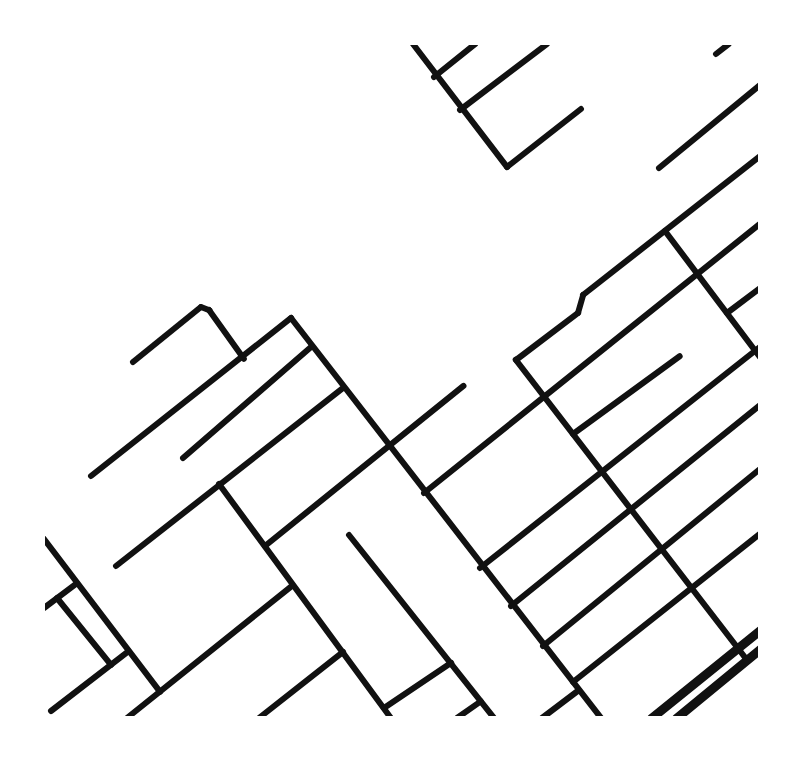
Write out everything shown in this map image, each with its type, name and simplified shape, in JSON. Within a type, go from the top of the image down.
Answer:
[{"type":"main road","points":[[651,717],[759,630]]},
{"type":"main road","points":[[676,717],[759,649]]},
{"type":"street","points":[[413,44],[434,77],[507,167],[581,109]]},
{"type":"street","points":[[434,77],[475,44]]},
{"type":"street","points":[[460,110],[547,44]]},
{"type":"street","points":[[716,54],[729,44]]},
{"type":"street","points":[[659,168],[759,85]]},
{"type":"street","points":[[747,660],[663,546],[542,396],[516,360],[578,313],[583,295],[759,156]]},
{"type":"street","points":[[424,493],[759,224]]},
{"type":"street","points":[[480,568],[603,470],[758,352],[665,231]]},
{"type":"street","points":[[727,314],[759,288]]},
{"type":"street","points":[[133,362],[201,307],[209,310],[243,359]]},
{"type":"street","points":[[91,476],[243,359],[291,318],[342,389],[480,568],[601,717]]},
{"type":"street","points":[[183,458],[311,347]]},
{"type":"street","points":[[573,434],[680,356]]},
{"type":"street","points":[[265,546],[390,449],[463,386]]},
{"type":"street","points":[[116,566],[342,389]]},
{"type":"street","points":[[512,606],[631,506],[759,405]]},
{"type":"street","points":[[543,646],[759,469]]},
{"type":"street","points":[[219,484],[390,717]]},
{"type":"street","points":[[573,682],[759,534]]},
{"type":"street","points":[[349,535],[494,717]]},
{"type":"street","points":[[44,539],[160,692]]},
{"type":"street","points":[[44,608],[77,583]]},
{"type":"street","points":[[127,717],[292,586]]},
{"type":"street","points":[[57,598],[111,665]]},
{"type":"street","points":[[51,711],[129,651]]},
{"type":"street","points":[[260,717],[343,652]]},
{"type":"street","points":[[384,708],[451,663]]},
{"type":"street","points":[[542,717],[579,690]]},
{"type":"street","points":[[457,717],[481,701]]}]
